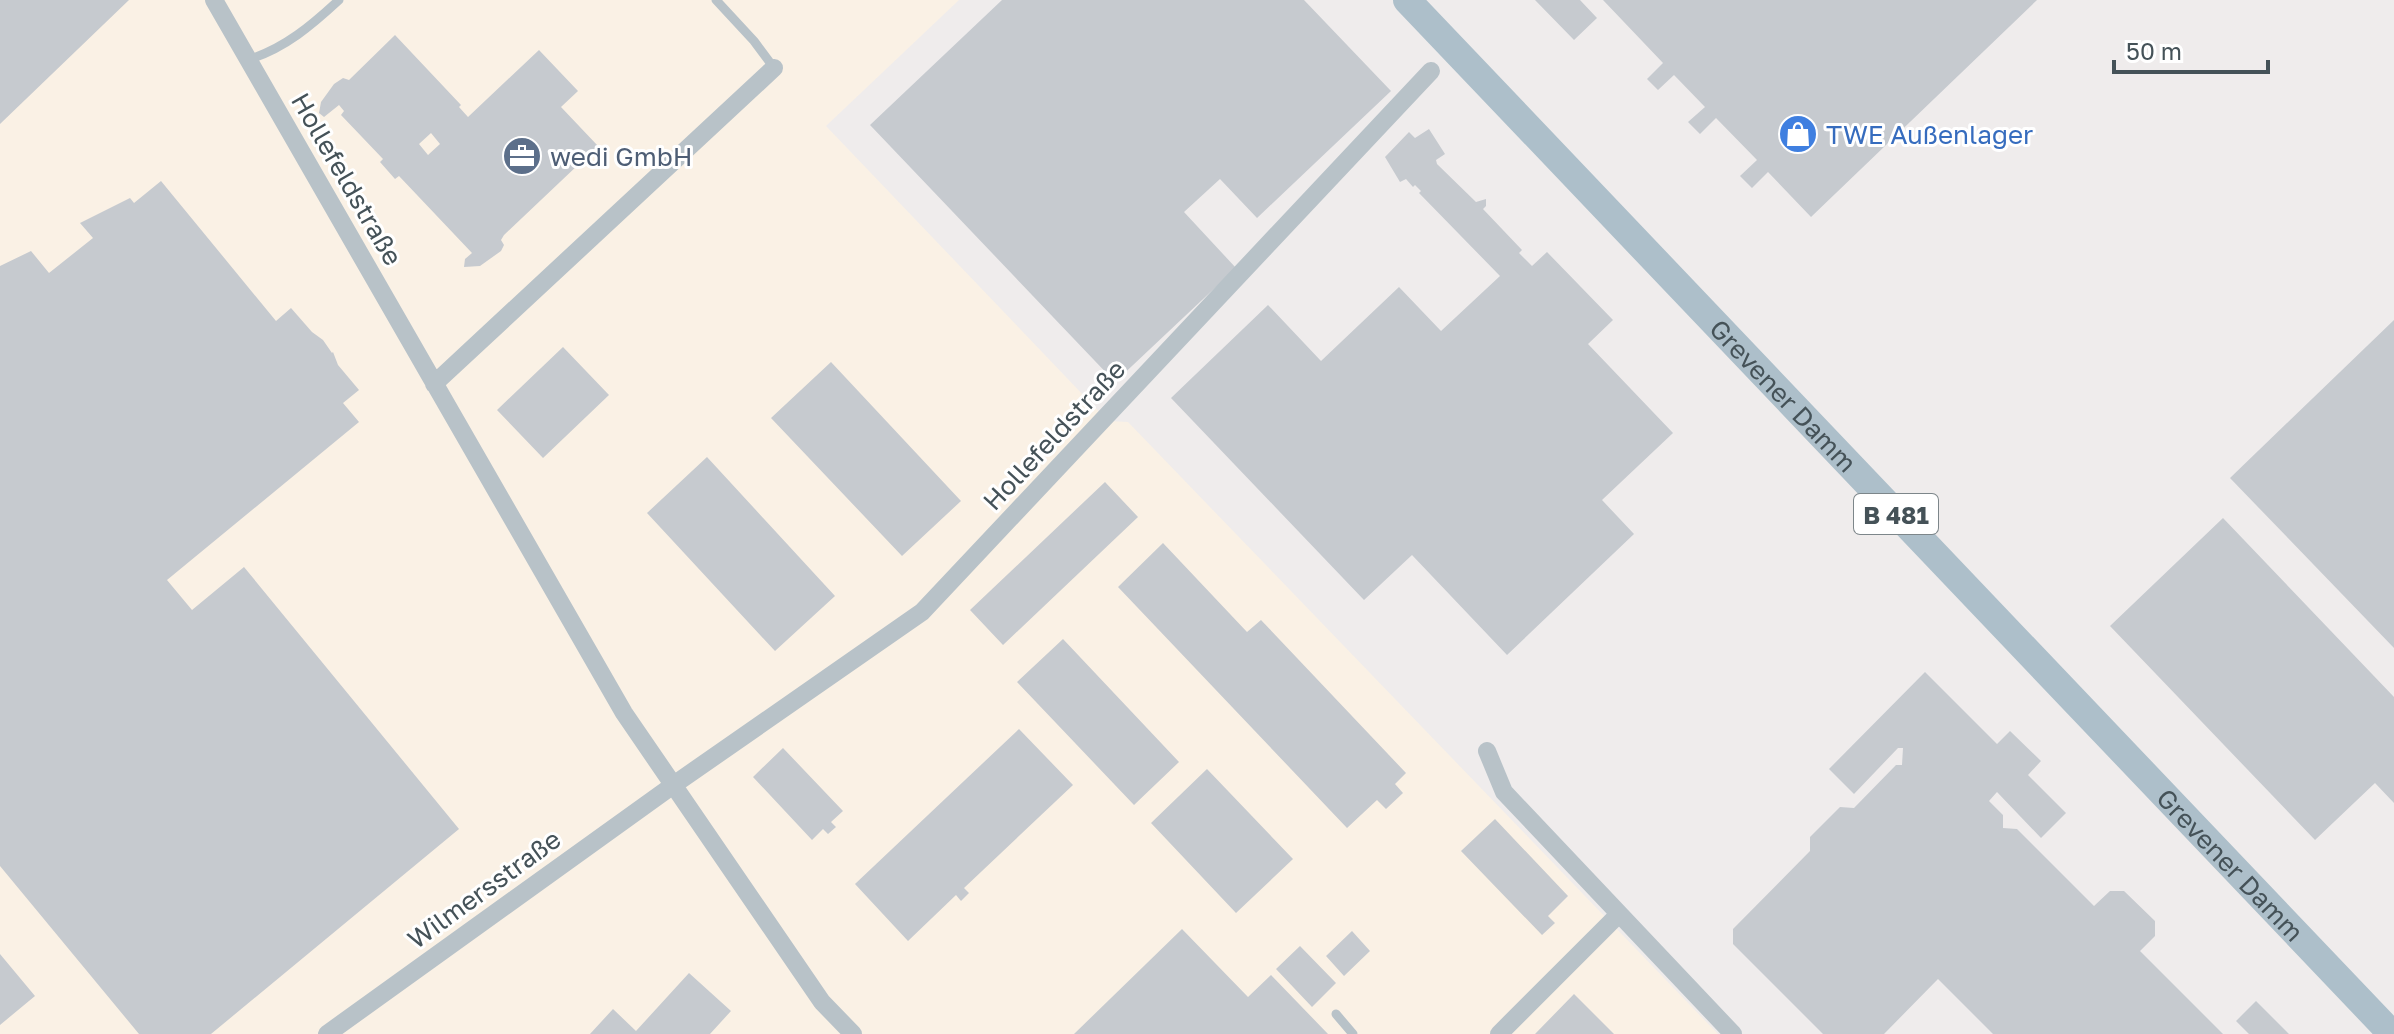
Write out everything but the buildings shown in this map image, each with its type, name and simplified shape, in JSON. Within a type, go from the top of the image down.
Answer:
[{"type":"main road","name":"Grevener Damm","points":[[1407,0],[2392,1034]]},
{"type":"street","name":"Hollefeldstraße","points":[[214,0],[624,713],[822,1002],[853,1034]]},
{"type":"street","points":[[434,384],[774,68]]},
{"type":"street","name":"Hollefeldstraße","points":[[672,786],[922,612],[1431,71]]},
{"type":"street","points":[[1487,751],[1504,792],[1733,1034]]},
{"type":"street","name":"Wilmersstraße","points":[[327,1034],[672,786]]},
{"type":"street","points":[[1499,1034],[1619,914]]},
{"type":"lane","points":[[250,59],[266,54],[302,33],[339,0]]},
{"type":"lane","points":[[716,0],[774,68]]},
{"type":"lane","points":[[1336,1014],[1353,1034]]},
{"type":"shaded area","points":[[0,0],[959,0],[826,126],[1108,421],[1128,422],[1718,1034],[0,1034]]},
{"type":"place","name":"TWE Außenlager","points":[[1798,134]]},
{"type":"place","name":"wedi GmbH","points":[[522,156]]}]
